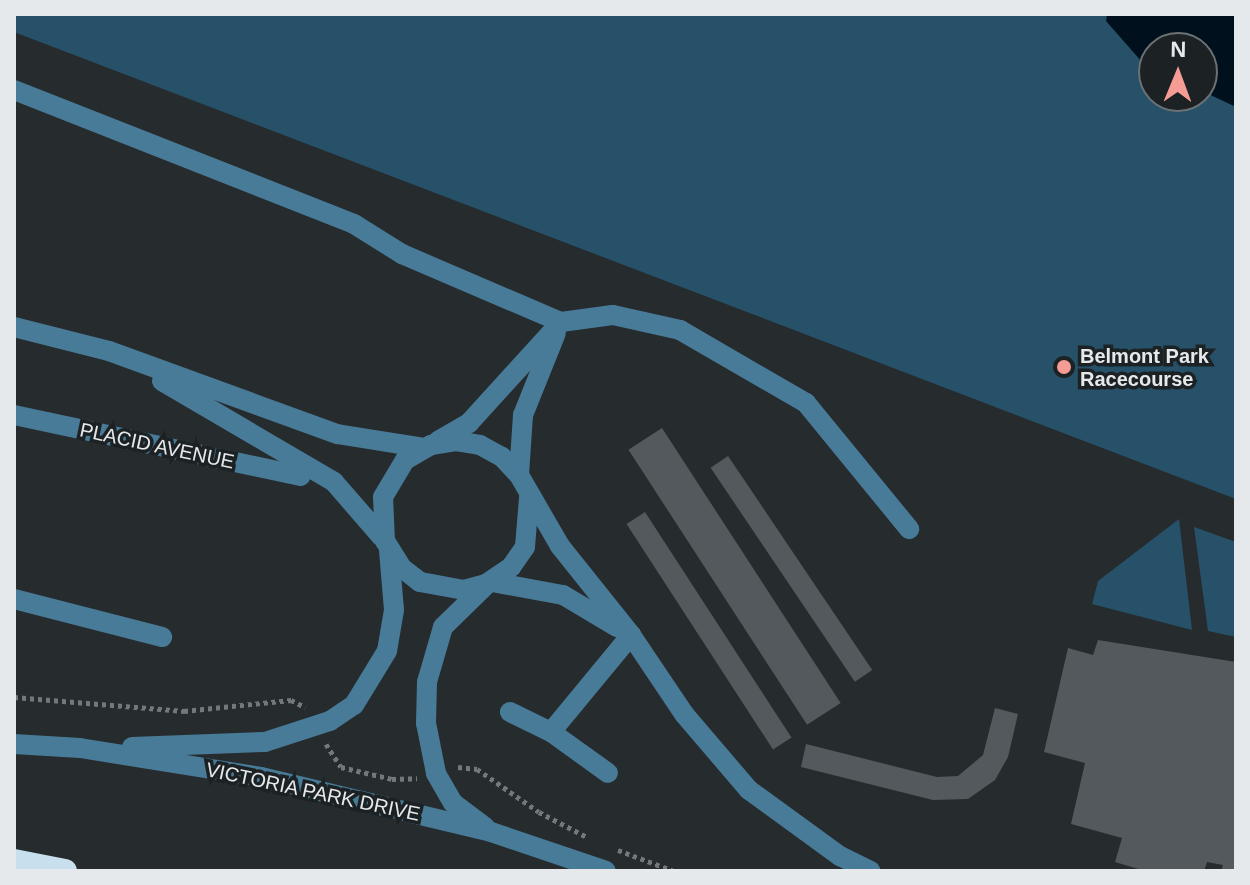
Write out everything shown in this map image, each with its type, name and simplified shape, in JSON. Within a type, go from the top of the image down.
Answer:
[{"type":"highway","points":[[14,861],[65,871]]},
{"type":"street","points":[[14,90],[354,224],[402,254],[561,322],[613,315],[680,330],[806,403],[909,529]]},
{"type":"street","points":[[80,748],[251,744],[316,726],[354,705],[387,651],[394,610],[387,545],[380,519],[391,477],[428,446],[469,423],[561,322]]},
{"type":"street","points":[[519,475],[523,415],[561,322]]},
{"type":"street","points":[[14,327],[109,351],[337,434],[428,446],[480,445],[502,457],[519,475],[529,498],[560,546],[631,635],[684,714],[749,790],[840,856],[871,871]]},
{"type":"street","points":[[109,351],[334,482],[387,545],[402,568],[431,585],[464,590],[489,583],[563,595],[631,635]]},
{"type":"street","name":"PLACID AVENUE","points":[[14,415],[301,476]]},
{"type":"street","points":[[491,832],[453,803],[436,773],[426,723],[427,682],[443,627],[525,547],[529,498]]},
{"type":"street","points":[[14,599],[162,637]]},
{"type":"street","points":[[551,732],[631,635]]},
{"type":"street","points":[[510,712],[551,732],[608,773]]},
{"type":"street","name":"VICTORIA PARK DRIVE","points":[[14,744],[80,748],[261,777],[491,832],[606,871]]},
{"type":"path","points":[[14,697],[207,711],[294,700],[307,708],[341,767],[406,780],[471,766],[539,812],[591,839]]},
{"type":"path","points":[[603,845],[674,871]]},
{"type":"shaded area","name":"Belmont Park Racecourse","points":[[14,14],[1236,14],[1236,499],[14,32]]},
{"type":"shaded area","points":[[1107,14],[1236,14],[1236,107],[1218,99],[1218,32],[1138,32],[1138,57],[1106,21]]},
{"type":"shaded area","points":[[1179,519],[1192,630],[1092,604],[1098,581]]},
{"type":"shaded area","points":[[1194,527],[1236,542],[1236,637],[1208,631]]},
{"type":"building","points":[[662,428],[841,703],[807,725],[628,450]]},
{"type":"building","points":[[728,456],[872,670],[855,682],[711,468]]},
{"type":"building","points":[[645,512],[792,738],[773,750],[627,524]]},
{"type":"building","points":[[1098,640],[1236,662],[1236,871],[1221,871],[1223,865],[1207,862],[1204,871],[1145,871],[1115,862],[1122,838],[1071,824],[1085,763],[1044,752],[1068,648],[1093,655]]},
{"type":"building","points":[[995,708],[1018,714],[1008,757],[995,780],[968,799],[933,800],[801,767],[806,744],[937,777],[958,776],[983,755]]},
{"type":"place","name":"Belmont Park Racecourse","points":[[1064,367]]}]
